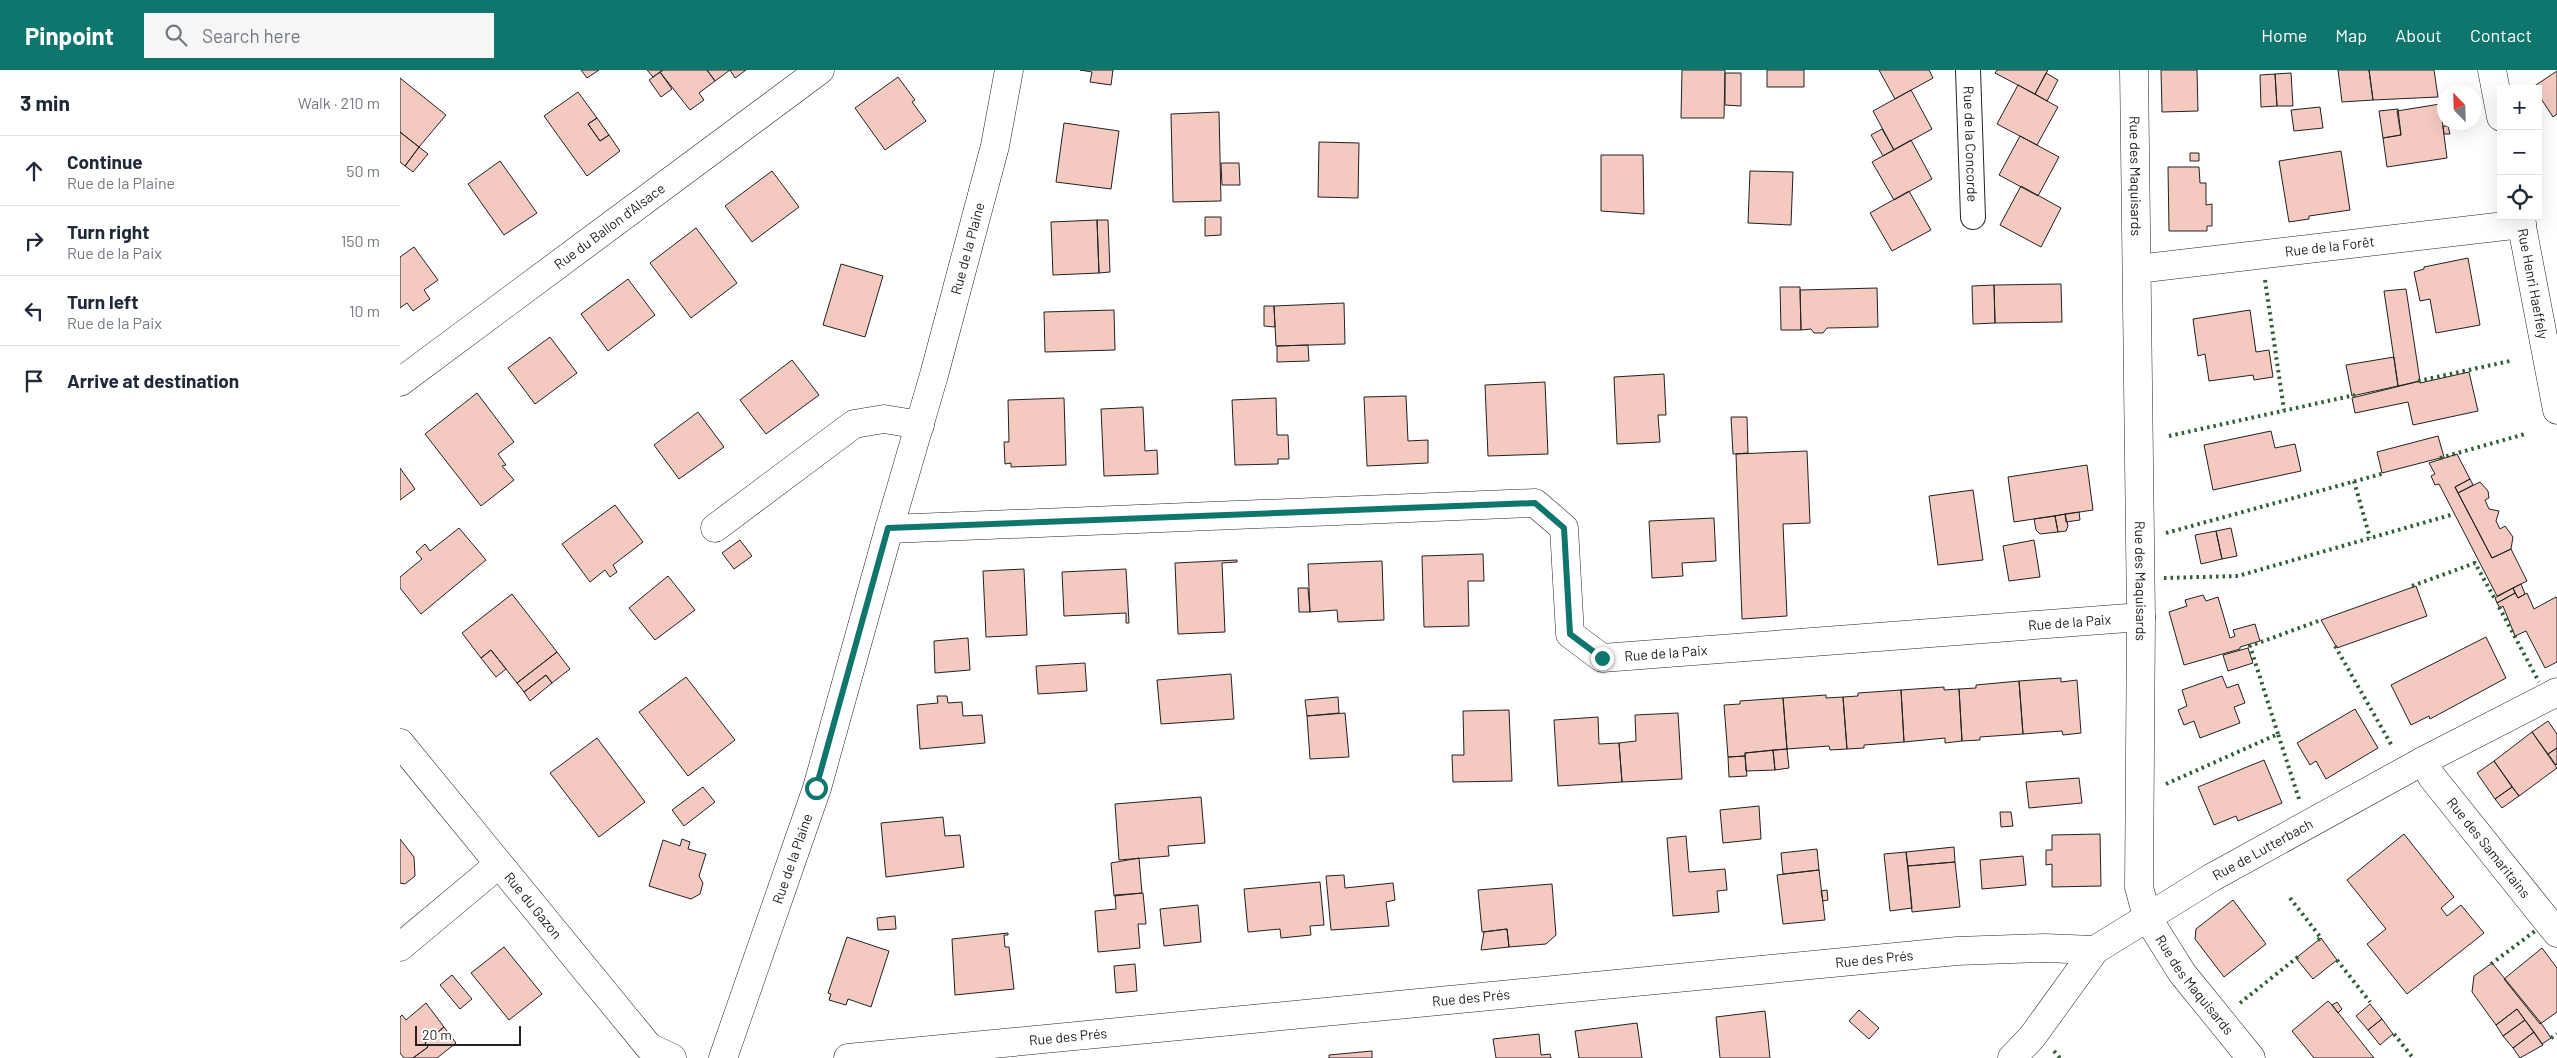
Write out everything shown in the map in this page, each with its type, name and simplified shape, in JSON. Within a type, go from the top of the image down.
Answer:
[{"type":"street","name":"Rue du Ballon d'Alsace","points":[[400,382],[820,70]]},
{"type":"street","name":"Rue de la Plaine","points":[[723,1058],[816,788],[888,528],[920,425],[994,146],[1009,70]]},
{"type":"street","name":"Rue de la Concorde","points":[[1968,70],[1973,217]]},
{"type":"street","name":"Rue des Maquisards","points":[[2134,70],[2141,617],[2139,887],[2147,917],[2182,972],[2251,1058]]},
{"type":"street","points":[[2492,70],[2497,96]]},
{"type":"street","name":"Rue de la Forêt","points":[[2137,269],[2521,220]]},
{"type":"street","name":"Rue Henri Haeffely","points":[[2521,220],[2557,410]]},
{"type":"street","points":[[715,528],[854,424],[884,419],[920,425]]},
{"type":"street","name":"Rue de la Paix","points":[[888,528],[1535,503],[1564,528],[1570,634],[1602,658],[2141,617]]},
{"type":"street","name":"Rue de Lutterbach","points":[[2012,1058],[2032,1037],[2095,950],[2210,878],[2423,761],[2557,692]]},
{"type":"street","name":"Rue du Gazon","points":[[400,743],[649,1047],[672,1058]]},
{"type":"street","name":"Rue des Samaritains","points":[[2423,761],[2432,777],[2557,933]]},
{"type":"street","points":[[400,947],[498,865]]},
{"type":"street","name":"Rue des Prés","points":[[848,1058],[1957,951],[2044,948],[2095,950]]},
{"type":"building","points":[[581,70],[599,70],[587,78]]},
{"type":"building","points":[[647,70],[663,70],[653,77]]},
{"type":"building","points":[[663,70],[707,70],[715,81],[699,93],[704,100],[690,110],[660,72]]},
{"type":"building","points":[[707,70],[730,70],[715,81]]},
{"type":"building","points":[[730,70],[746,70],[735,78]]},
{"type":"building","points":[[1080,70],[1113,70],[1111,85],[1090,82],[1092,72]]},
{"type":"building","points":[[1682,70],[1725,70],[1724,118],[1681,118]]},
{"type":"building","points":[[1767,70],[1804,70],[1804,87],[1767,87]]},
{"type":"building","points":[[1879,70],[1929,70],[1933,78],[1895,99]]},
{"type":"building","points":[[1997,70],[2048,70],[2035,94],[1995,73]]},
{"type":"building","points":[[2161,70],[2197,70],[2198,111],[2162,112]]},
{"type":"building","points":[[2338,70],[2369,70],[2373,100],[2342,102]]},
{"type":"building","points":[[2369,70],[2434,70],[2437,97],[2373,100]]},
{"type":"building","points":[[2557,71],[2557,114],[2553,117],[2542,100],[2542,85],[2536,85]]},
{"type":"building","points":[[660,72],[672,89],[661,97],[649,80]]},
{"type":"building","points":[[1725,73],[1741,73],[1741,106],[1725,105]]},
{"type":"building","points":[[2046,73],[2058,80],[2047,101],[2035,94]]},
{"type":"building","points":[[2291,73],[2293,106],[2277,106],[2275,74]]},
{"type":"building","points":[[2275,74],[2277,106],[2261,107],[2260,75]]},
{"type":"building","points":[[898,77],[915,100],[912,102],[926,121],[885,150],[855,108]]},
{"type":"building","points":[[400,78],[446,115],[419,147],[400,132]]},
{"type":"building","points":[[2018,85],[2058,107],[2037,145],[1997,124]]},
{"type":"building","points":[[1911,90],[1932,129],[1894,150],[1873,111]]},
{"type":"building","points":[[578,92],[597,118],[588,124],[600,141],[609,135],[620,151],[587,176],[544,116]]},
{"type":"building","points":[[2437,104],[2437,130],[2443,130],[2447,158],[2387,167],[2383,138],[2401,135],[2397,111]]},
{"type":"building","points":[[2320,107],[2323,128],[2294,131],[2291,110]]},
{"type":"building","points":[[2398,109],[2401,135],[2383,138],[2379,111]]},
{"type":"building","points":[[1219,112],[1221,201],[1173,202],[1171,114]]},
{"type":"building","points":[[597,118],[609,135],[600,141],[588,124]]},
{"type":"building","points":[[1064,123],[1119,131],[1111,189],[1056,182]]},
{"type":"building","points":[[1882,129],[1894,150],[1883,156],[1871,135]]},
{"type":"building","points":[[2444,130],[2449,130],[2450,134],[2444,134]]},
{"type":"building","points":[[400,132],[419,147],[405,166],[400,162]]},
{"type":"building","points":[[2020,136],[2059,157],[2038,196],[1999,175]]},
{"type":"building","points":[[1911,140],[1932,179],[1894,200],[1872,162]]},
{"type":"building","points":[[1319,142],[1359,143],[1358,198],[1318,197]]},
{"type":"building","points":[[419,147],[428,154],[413,172],[405,166]]},
{"type":"building","points":[[2341,151],[2350,210],[2309,216],[2309,219],[2289,222],[2279,161]]},
{"type":"building","points":[[2190,153],[2199,153],[2199,161],[2190,161]]},
{"type":"building","points":[[1601,155],[1643,155],[1644,214],[1601,211]]},
{"type":"building","points":[[500,161],[537,213],[504,235],[468,184]]},
{"type":"building","points":[[1221,163],[1239,163],[1240,185],[1222,185]]},
{"type":"building","points":[[2168,167],[2199,167],[2200,183],[2206,183],[2206,205],[2212,204],[2212,226],[2207,226],[2207,231],[2169,231]]},
{"type":"building","points":[[772,171],[799,207],[752,242],[725,206]]},
{"type":"building","points":[[1750,171],[1793,172],[1791,225],[1748,223]]},
{"type":"building","points":[[2021,186],[2061,208],[2041,247],[2000,225]]},
{"type":"building","points":[[1909,191],[1931,230],[1892,251],[1870,213]]},
{"type":"building","points":[[1205,217],[1221,217],[1221,235],[1205,236]]},
{"type":"building","points":[[1097,220],[1108,220],[1110,272],[1099,273]]},
{"type":"building","points":[[1097,220],[1099,273],[1053,275],[1051,222]]},
{"type":"building","points":[[696,228],[737,283],[691,318],[650,263]]},
{"type":"building","points":[[414,247],[438,280],[424,290],[430,299],[413,311],[407,303],[400,308],[400,257]]},
{"type":"building","points":[[2468,258],[2480,325],[2436,333],[2430,299],[2420,301],[2414,272],[2424,269],[2424,267]]},
{"type":"building","points":[[841,264],[883,276],[865,337],[823,325]]},
{"type":"building","points":[[628,279],[655,315],[608,351],[581,314]]},
{"type":"building","points":[[2061,284],[2062,322],[1995,323],[1994,285]]},
{"type":"building","points":[[1994,285],[1995,323],[1973,324],[1972,286]]},
{"type":"building","points":[[1780,287],[1800,287],[1801,330],[1781,330]]},
{"type":"building","points":[[1877,288],[1878,327],[1827,328],[1823,333],[1814,333],[1811,329],[1801,330],[1800,290]]},
{"type":"building","points":[[2406,289],[2420,381],[2398,386],[2384,291]]},
{"type":"building","points":[[1344,303],[1345,344],[1276,346],[1274,306]]},
{"type":"building","points":[[1264,306],[1274,306],[1275,327],[1264,326]]},
{"type":"building","points":[[1114,310],[1115,350],[1045,352],[1044,312]]},
{"type":"building","points":[[2250,310],[2256,352],[2269,350],[2273,377],[2254,380],[2253,375],[2209,381],[2205,354],[2198,356],[2193,319]]},
{"type":"building","points":[[550,337],[577,373],[535,404],[508,368]]},
{"type":"building","points":[[1308,345],[1309,361],[1277,362],[1277,346]]},
{"type":"building","points":[[2394,357],[2398,386],[2352,396],[2346,365]]},
{"type":"building","points":[[792,360],[819,395],[766,434],[740,400]]},
{"type":"building","points":[[2469,372],[2478,411],[2413,425],[2408,402],[2355,413],[2352,398],[2420,381],[2420,383]]},
{"type":"building","points":[[1664,374],[1666,415],[1658,415],[1660,442],[1617,444],[1614,377]]},
{"type":"building","points":[[1545,382],[1548,454],[1488,456],[1485,385]]},
{"type":"building","points":[[477,393],[514,442],[498,454],[506,465],[502,466],[514,480],[481,506],[425,434]]},
{"type":"building","points":[[1406,396],[1408,441],[1428,440],[1428,463],[1367,466],[1364,397]]},
{"type":"building","points":[[1064,398],[1066,465],[1011,467],[1011,463],[1005,464],[1004,442],[1009,442],[1008,400]]},
{"type":"building","points":[[1276,398],[1277,435],[1288,435],[1289,459],[1278,459],[1278,464],[1235,465],[1232,400]]},
{"type":"building","points":[[1143,407],[1145,451],[1157,450],[1158,474],[1104,476],[1101,409]]},
{"type":"building","points":[[698,412],[724,447],[679,479],[654,445]]},
{"type":"building","points":[[1731,417],[1747,417],[1748,453],[1733,454]]},
{"type":"building","points":[[2271,431],[2275,448],[2295,444],[2301,471],[2213,490],[2204,445]]},
{"type":"building","points":[[2438,436],[2444,457],[2382,473],[2377,452]]},
{"type":"building","points":[[1807,451],[1810,523],[1783,524],[1787,616],[1742,619],[1736,454]]},
{"type":"building","points":[[2457,454],[2470,479],[2455,487],[2492,558],[2511,549],[2527,581],[2497,596],[2439,484],[2435,485],[2431,476],[2435,474],[2429,463]]},
{"type":"building","points":[[2087,465],[2093,510],[2014,522],[2008,477]]},
{"type":"building","points":[[400,468],[415,489],[400,500]]},
{"type":"building","points":[[2470,479],[2473,485],[2458,493],[2455,487]]},
{"type":"building","points":[[2480,482],[2488,491],[2489,498],[2485,500],[2489,509],[2499,511],[2496,521],[2500,529],[2505,526],[2513,537],[2511,549],[2492,558],[2458,493]]},
{"type":"building","points":[[1973,490],[1983,560],[1938,565],[1929,496]]},
{"type":"building","points":[[615,505],[643,542],[613,565],[617,572],[610,577],[605,570],[590,582],[562,544]]},
{"type":"building","points":[[2079,512],[2080,520],[2066,522],[2065,514]]},
{"type":"building","points":[[2065,514],[2068,526],[2066,531],[2058,532],[2055,516]]},
{"type":"building","points":[[2055,516],[2058,532],[2040,534],[2036,530],[2034,519]]},
{"type":"building","points":[[1714,518],[1716,561],[1682,563],[1683,576],[1652,578],[1649,521]]},
{"type":"building","points":[[459,528],[486,560],[421,614],[400,588],[400,577],[422,559],[416,552],[425,544],[430,551]]},
{"type":"building","points":[[2231,528],[2237,556],[2222,559],[2216,531]]},
{"type":"building","points":[[2216,531],[2222,559],[2201,564],[2195,535]]},
{"type":"building","points":[[740,540],[752,556],[734,569],[722,553]]},
{"type":"building","points":[[2034,540],[2040,577],[2009,581],[2003,546]]},
{"type":"building","points":[[1483,554],[1484,581],[1468,581],[1469,626],[1424,627],[1422,556]]},
{"type":"building","points":[[1237,560],[1237,562],[1222,563],[1225,632],[1178,634],[1175,563]]},
{"type":"building","points":[[1382,561],[1384,620],[1338,622],[1337,610],[1310,612],[1308,564]]},
{"type":"building","points":[[1024,569],[1027,635],[986,637],[983,571]]},
{"type":"building","points":[[1126,569],[1129,623],[1126,623],[1126,613],[1064,616],[1062,572]]},
{"type":"building","points":[[668,576],[695,610],[655,640],[629,608]]},
{"type":"building","points":[[2521,584],[2525,594],[2518,598],[2513,588]]},
{"type":"building","points":[[2416,586],[2427,616],[2337,648],[2321,620]]},
{"type":"building","points":[[1298,588],[1308,588],[1310,612],[1299,612]]},
{"type":"building","points":[[2513,588],[2515,593],[2497,603],[2495,598]]},
{"type":"building","points":[[2515,593],[2518,598],[2527,593],[2534,609],[2556,597],[2557,599],[2557,662],[2545,668],[2526,631],[2515,636],[2503,606],[2500,608],[2497,603]]},
{"type":"building","points":[[512,594],[557,652],[517,683],[491,650],[481,658],[462,633]]},
{"type":"building","points":[[2203,595],[2206,601],[2218,597],[2230,638],[2235,636],[2233,630],[2255,624],[2260,641],[2240,647],[2240,649],[2184,665],[2169,612],[2187,606],[2185,600]]},
{"type":"building","points":[[2486,637],[2506,678],[2430,719],[2429,716],[2411,725],[2391,685]]},
{"type":"building","points":[[968,638],[970,670],[935,673],[934,641]]},
{"type":"building","points":[[2248,648],[2253,663],[2228,671],[2223,655]]},
{"type":"building","points":[[491,650],[506,669],[496,677],[481,658]]},
{"type":"building","points":[[557,652],[570,669],[552,683],[546,675],[524,692],[517,683]]},
{"type":"building","points":[[1085,663],[1087,691],[1038,694],[1036,666]]},
{"type":"building","points":[[1231,674],[1234,719],[1161,724],[1157,680]]},
{"type":"building","points":[[546,675],[552,683],[530,701],[524,692]]},
{"type":"building","points":[[2222,676],[2227,688],[2238,684],[2245,703],[2234,707],[2240,723],[2200,738],[2194,721],[2184,725],[2178,710],[2187,706],[2182,690]]},
{"type":"building","points":[[686,677],[735,740],[688,776],[639,712]]},
{"type":"building","points":[[2061,678],[2061,682],[2077,680],[2081,733],[2063,735],[2062,731],[2023,734],[2019,681]]},
{"type":"building","points":[[2019,681],[2023,734],[1980,737],[1980,740],[1962,741],[1959,689],[1976,688],[1976,685]]},
{"type":"building","points":[[1944,687],[1944,690],[1959,689],[1962,741],[1945,743],[1945,738],[1904,742],[1901,690]]},
{"type":"building","points":[[1901,690],[1904,742],[1864,745],[1864,748],[1847,749],[1843,697],[1858,696],[1858,693]]},
{"type":"building","points":[[1826,695],[1826,698],[1843,697],[1847,749],[1830,750],[1829,746],[1787,749],[1783,698]]},
{"type":"building","points":[[937,696],[947,696],[948,703],[962,702],[963,716],[982,715],[985,743],[920,749],[917,705],[938,703]]},
{"type":"building","points":[[1338,697],[1339,713],[1307,716],[1305,700]]},
{"type":"building","points":[[1783,698],[1787,749],[1745,753],[1745,756],[1728,757],[1724,705],[1740,704],[1740,701]]},
{"type":"building","points":[[2355,709],[2378,748],[2326,779],[2316,761],[2310,765],[2297,743]]},
{"type":"building","points":[[1509,710],[1512,781],[1453,782],[1452,755],[1464,755],[1463,711]]},
{"type":"building","points":[[1345,713],[1349,757],[1310,759],[1307,716]]},
{"type":"building","points":[[1678,713],[1682,779],[1622,782],[1619,743],[1636,741],[1635,715]]},
{"type":"building","points":[[1598,717],[1599,744],[1619,743],[1622,782],[1558,786],[1554,720]]},
{"type":"building","points":[[2548,721],[2557,734],[2557,748],[2548,754],[2532,732]]},
{"type":"building","points":[[2532,732],[2557,768],[2519,796],[2494,761]]},
{"type":"building","points":[[597,738],[645,802],[599,837],[550,773]]},
{"type":"building","points":[[2557,748],[2557,764],[2556,765],[2548,754]]},
{"type":"building","points":[[1787,749],[1789,768],[1775,770],[1773,750]]},
{"type":"building","points":[[1773,750],[1775,770],[1746,771],[1745,753]]},
{"type":"building","points":[[1745,756],[1747,776],[1729,777],[1728,757]]},
{"type":"building","points":[[2264,760],[2282,803],[2238,821],[2236,816],[2214,825],[2198,787]]},
{"type":"building","points":[[2494,761],[2512,787],[2495,799],[2477,773]]},
{"type":"building","points":[[2079,778],[2082,803],[2029,808],[2026,782]]},
{"type":"building","points":[[703,787],[715,802],[684,826],[672,810]]},
{"type":"building","points":[[2512,787],[2519,796],[2502,808],[2495,799]]},
{"type":"building","points":[[1201,797],[1205,843],[1168,846],[1169,856],[1119,860],[1115,804]]},
{"type":"building","points":[[1759,806],[1761,839],[1723,843],[1720,810]]},
{"type":"building","points":[[2000,812],[2011,812],[2013,826],[2001,827]]},
{"type":"building","points":[[943,817],[945,836],[960,835],[964,867],[886,877],[881,823]]},
{"type":"building","points":[[2100,834],[2101,886],[2052,887],[2052,864],[2046,865],[2046,850],[2052,850],[2052,835]]},
{"type":"building","points":[[2404,834],[2454,897],[2441,908],[2447,916],[2461,905],[2484,933],[2407,994],[2367,944],[2386,929],[2347,880]]},
{"type":"building","points":[[1686,836],[1689,872],[1725,869],[1727,890],[1717,891],[1719,912],[1673,916],[1667,838]]},
{"type":"building","points":[[400,839],[414,857],[415,876],[405,884],[400,883]]},
{"type":"building","points":[[682,839],[690,842],[688,849],[706,854],[699,876],[703,883],[700,894],[691,899],[649,886],[663,840],[680,846]]},
{"type":"building","points":[[1954,847],[1955,862],[1908,866],[1906,852]]},
{"type":"building","points":[[1817,849],[1819,870],[1783,874],[1781,853]]},
{"type":"building","points":[[1906,852],[1912,908],[1890,911],[1884,854]]},
{"type":"building","points":[[2023,856],[2026,885],[1982,889],[1980,860]]},
{"type":"building","points":[[1139,858],[1142,893],[1114,896],[1111,863]]},
{"type":"building","points":[[1955,862],[1960,907],[1912,912],[1908,866]]},
{"type":"building","points":[[1819,870],[1825,920],[1783,924],[1777,875]]},
{"type":"building","points":[[1344,875],[1345,888],[1393,883],[1395,900],[1386,902],[1389,926],[1331,930],[1326,876]]},
{"type":"building","points":[[1320,882],[1324,925],[1310,926],[1311,935],[1281,938],[1280,929],[1248,932],[1244,889]]},
{"type":"building","points":[[1552,884],[1556,935],[1546,944],[1509,947],[1507,929],[1482,932],[1478,890]]},
{"type":"building","points":[[1827,890],[1828,900],[1823,901],[1821,891]]},
{"type":"building","points":[[1143,893],[1146,924],[1138,924],[1140,948],[1098,952],[1095,911],[1116,909],[1115,895]]},
{"type":"building","points":[[2233,900],[2266,944],[2224,977],[2195,939],[2196,929]]},
{"type":"building","points":[[1198,905],[1201,942],[1164,946],[1160,909]]},
{"type":"building","points":[[895,916],[896,929],[878,930],[877,918]]},
{"type":"building","points":[[1507,929],[1509,947],[1481,950],[1484,932]]},
{"type":"building","points":[[1008,933],[1008,935],[1004,935],[1005,947],[1009,947],[1014,989],[955,995],[952,939]]},
{"type":"building","points":[[847,937],[889,951],[871,1007],[848,999],[846,1005],[829,1000],[831,994],[828,993]]},
{"type":"building","points":[[2321,938],[2337,960],[2313,979],[2296,958]]},
{"type":"building","points":[[504,947],[542,994],[509,1020],[471,973]]},
{"type":"building","points":[[2542,948],[2557,968],[2557,1012],[2540,1024],[2504,979]]},
{"type":"building","points":[[2492,963],[2551,1038],[2542,1044],[2517,1009],[2496,1025],[2472,992],[2474,976]]},
{"type":"building","points":[[1135,964],[1137,991],[1116,993],[1114,966]]},
{"type":"building","points":[[452,975],[472,999],[460,1009],[440,985]]},
{"type":"building","points":[[2328,1001],[2374,1058],[2314,1058],[2292,1031]]},
{"type":"building","points":[[2337,1002],[2342,1009],[2338,1013],[2332,1005]]},
{"type":"building","points":[[426,1003],[444,1027],[425,1043],[428,1047],[413,1058],[404,1058],[400,1053],[400,1017],[402,1015],[406,1020]]},
{"type":"building","points":[[2370,1004],[2382,1019],[2368,1030],[2356,1016]]},
{"type":"building","points":[[2517,1009],[2525,1020],[2503,1036],[2496,1025]]},
{"type":"building","points":[[1859,1010],[1879,1028],[1869,1039],[1849,1021]]},
{"type":"building","points":[[1765,1011],[1770,1058],[1720,1058],[1716,1017]]},
{"type":"building","points":[[2382,1019],[2393,1034],[2380,1045],[2368,1030]]},
{"type":"building","points":[[2525,1020],[2534,1032],[2513,1048],[2503,1036]]},
{"type":"building","points":[[1637,1023],[1642,1058],[1579,1058],[1575,1031]]},
{"type":"building","points":[[444,1027],[456,1043],[437,1058],[413,1058],[428,1047],[425,1043]]},
{"type":"building","points":[[2534,1032],[2543,1045],[2520,1058],[2513,1048]]},
{"type":"building","points":[[1539,1034],[1541,1055],[1550,1054],[1551,1058],[1496,1058],[1493,1039]]},
{"type":"building","points":[[1372,1051],[1372,1058],[1329,1058],[1329,1055]]},
{"type":"hedge","points":[[2265,280],[2284,410]]},
{"type":"hedge","points":[[2418,381],[2510,361]]},
{"type":"hedge","points":[[2169,436],[2355,395]]},
{"type":"hedge","points":[[2440,458],[2525,434]]},
{"type":"hedge","points":[[2166,533],[2385,473]]},
{"type":"hedge","points":[[2354,481],[2370,538]]},
{"type":"hedge","points":[[2164,578],[2238,576],[2454,514]]},
{"type":"hedge","points":[[2412,586],[2475,563],[2496,601]]},
{"type":"hedge","points":[[2499,607],[2539,682]]},
{"type":"hedge","points":[[2278,734],[2250,646],[2321,620]]},
{"type":"hedge","points":[[2335,646],[2392,746]]},
{"type":"hedge","points":[[2166,784],[2278,734],[2299,799]]},
{"type":"hedge","points":[[2290,898],[2321,938],[2318,940]]},
{"type":"hedge","points":[[2491,964],[2535,931]]},
{"type":"hedge","points":[[2240,1003],[2299,956]]},
{"type":"hedge","points":[[2337,960],[2370,1002]]},
{"type":"hedge","points":[[2394,1034],[2413,1058]]},
{"type":"hedge","points":[[2551,1038],[2557,1034]]},
{"type":"hedge","points":[[2054,1051],[2060,1058]]},
{"type":"route","points":[[816,788],[888,528],[1535,503],[1564,528],[1570,634],[1602,658]]}]
